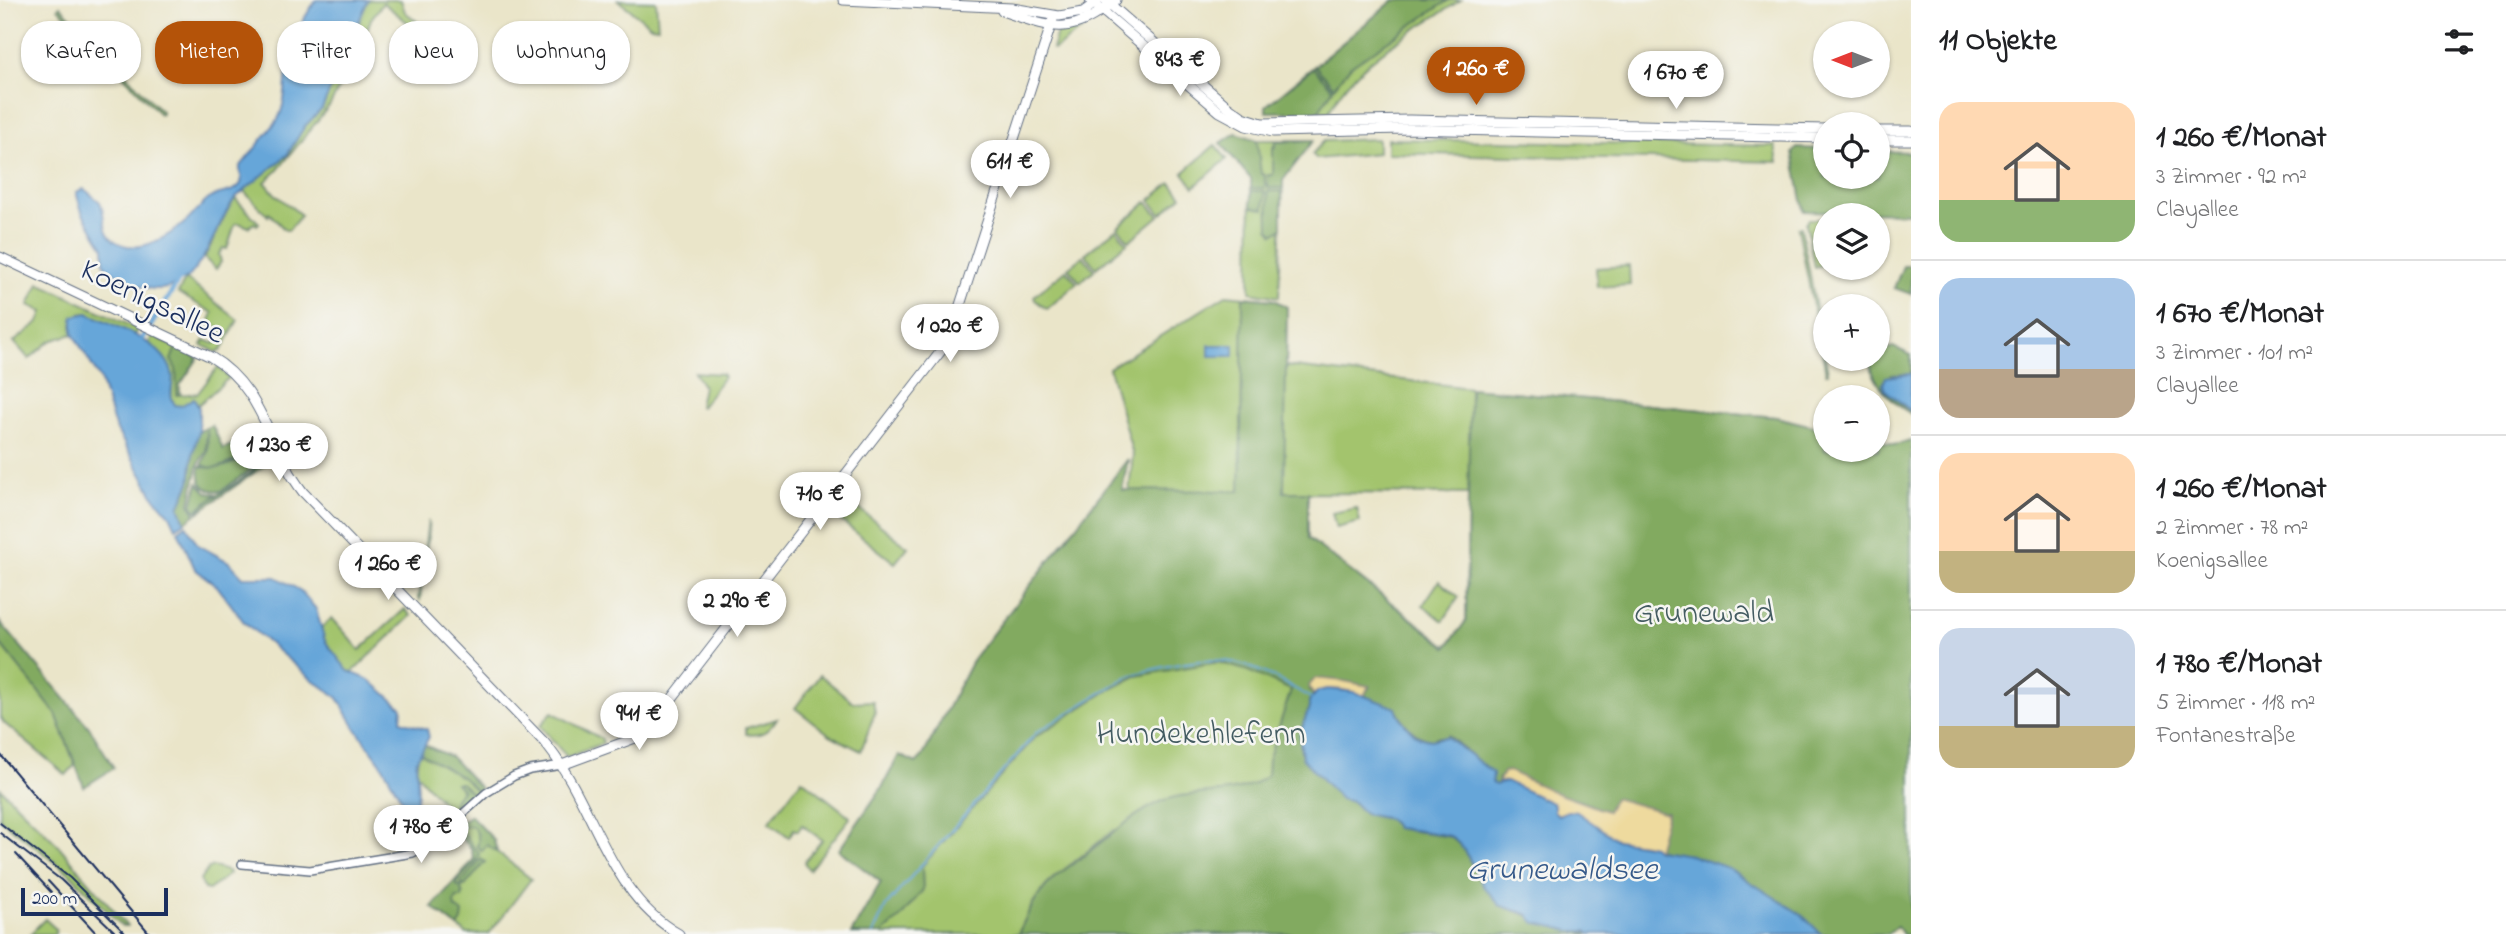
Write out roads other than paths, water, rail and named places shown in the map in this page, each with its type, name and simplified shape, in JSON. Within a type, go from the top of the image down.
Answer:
[{"type":"main road","points":[[843,0],[990,7],[1053,21],[1096,4],[1110,2],[1161,57],[1220,113],[1254,129],[1403,129],[1813,138]]},
{"type":"main road","points":[[1096,4],[1235,112],[1252,120],[1273,124],[1409,120],[1813,129]]},
{"type":"main road","points":[[562,765],[635,738],[650,727],[948,342],[1053,21]]},
{"type":"main road","points":[[1890,131],[1911,131]]},
{"type":"main road","points":[[1890,139],[1911,140]]},
{"type":"main road","name":"Koenigsallee","points":[[0,257],[211,357],[235,376],[262,413],[288,470],[303,492],[544,742],[562,765],[632,894],[652,916],[680,934]]},
{"type":"street","points":[[242,864],[310,870],[408,855],[429,844],[479,799],[514,776],[530,770],[562,765]]},
{"type":"water","points":[[316,0],[368,0],[359,21],[304,21]]},
{"type":"water","points":[[286,84],[333,84],[322,109],[305,126],[287,155],[235,198],[203,258],[188,278],[167,288],[151,289],[128,281],[107,268],[104,263],[104,248],[82,212],[76,192],[84,189],[100,202],[106,228],[115,241],[134,247],[154,242],[189,219],[215,195],[232,191],[239,186],[240,167],[277,121]]},
{"type":"water","points":[[88,313],[149,343],[167,362],[172,373],[172,397],[175,405],[181,406],[194,398],[199,408],[199,431],[190,482],[179,507],[185,522],[176,528],[170,515],[154,497],[115,427],[100,379],[73,334],[73,316]]},
{"type":"water","points":[[1209,345],[1234,345],[1234,356],[1209,356]]},
{"type":"water","points":[[1911,374],[1911,411],[1890,394],[1890,385],[1883,385],[1886,377]]},
{"type":"water","points":[[186,525],[198,545],[229,562],[243,577],[276,577],[301,591],[316,609],[325,641],[348,671],[370,680],[402,708],[401,721],[427,729],[429,737],[416,761],[418,794],[414,816],[411,816],[381,763],[338,698],[244,622],[217,586],[195,569],[178,531]]},
{"type":"water","name":"Grunewaldsee","points":[[1328,689],[1354,692],[1396,708],[1405,724],[1419,737],[1431,740],[1447,737],[1493,773],[1492,783],[1495,785],[1506,781],[1554,804],[1554,811],[1558,815],[1568,811],[1577,812],[1617,840],[1690,855],[1728,868],[1802,915],[1821,934],[1590,934],[1534,922],[1528,914],[1499,905],[1483,886],[1465,851],[1452,837],[1396,828],[1389,819],[1365,814],[1353,802],[1341,799],[1302,758],[1300,734],[1309,701],[1318,691]]},
{"type":"waterway","points":[[143,338],[179,280]]},
{"type":"waterway","points":[[873,934],[886,906],[1037,732],[1127,677],[1176,664],[1225,661],[1259,671],[1311,698]]},
{"type":"tram line","points":[[0,833],[61,880],[117,934]]},
{"type":"tram line","points":[[16,854],[51,892]]},
{"type":"tram line","points":[[48,881],[97,934]]},
{"type":"railway","points":[[0,754],[150,934]]},
{"type":"railway","points":[[0,823],[70,878],[126,934]]},
{"type":"park label","name":"Grunewald","points":[[1704,614]]},
{"type":"park label","name":"Hundekehlefenn","points":[[1201,735]]}]
